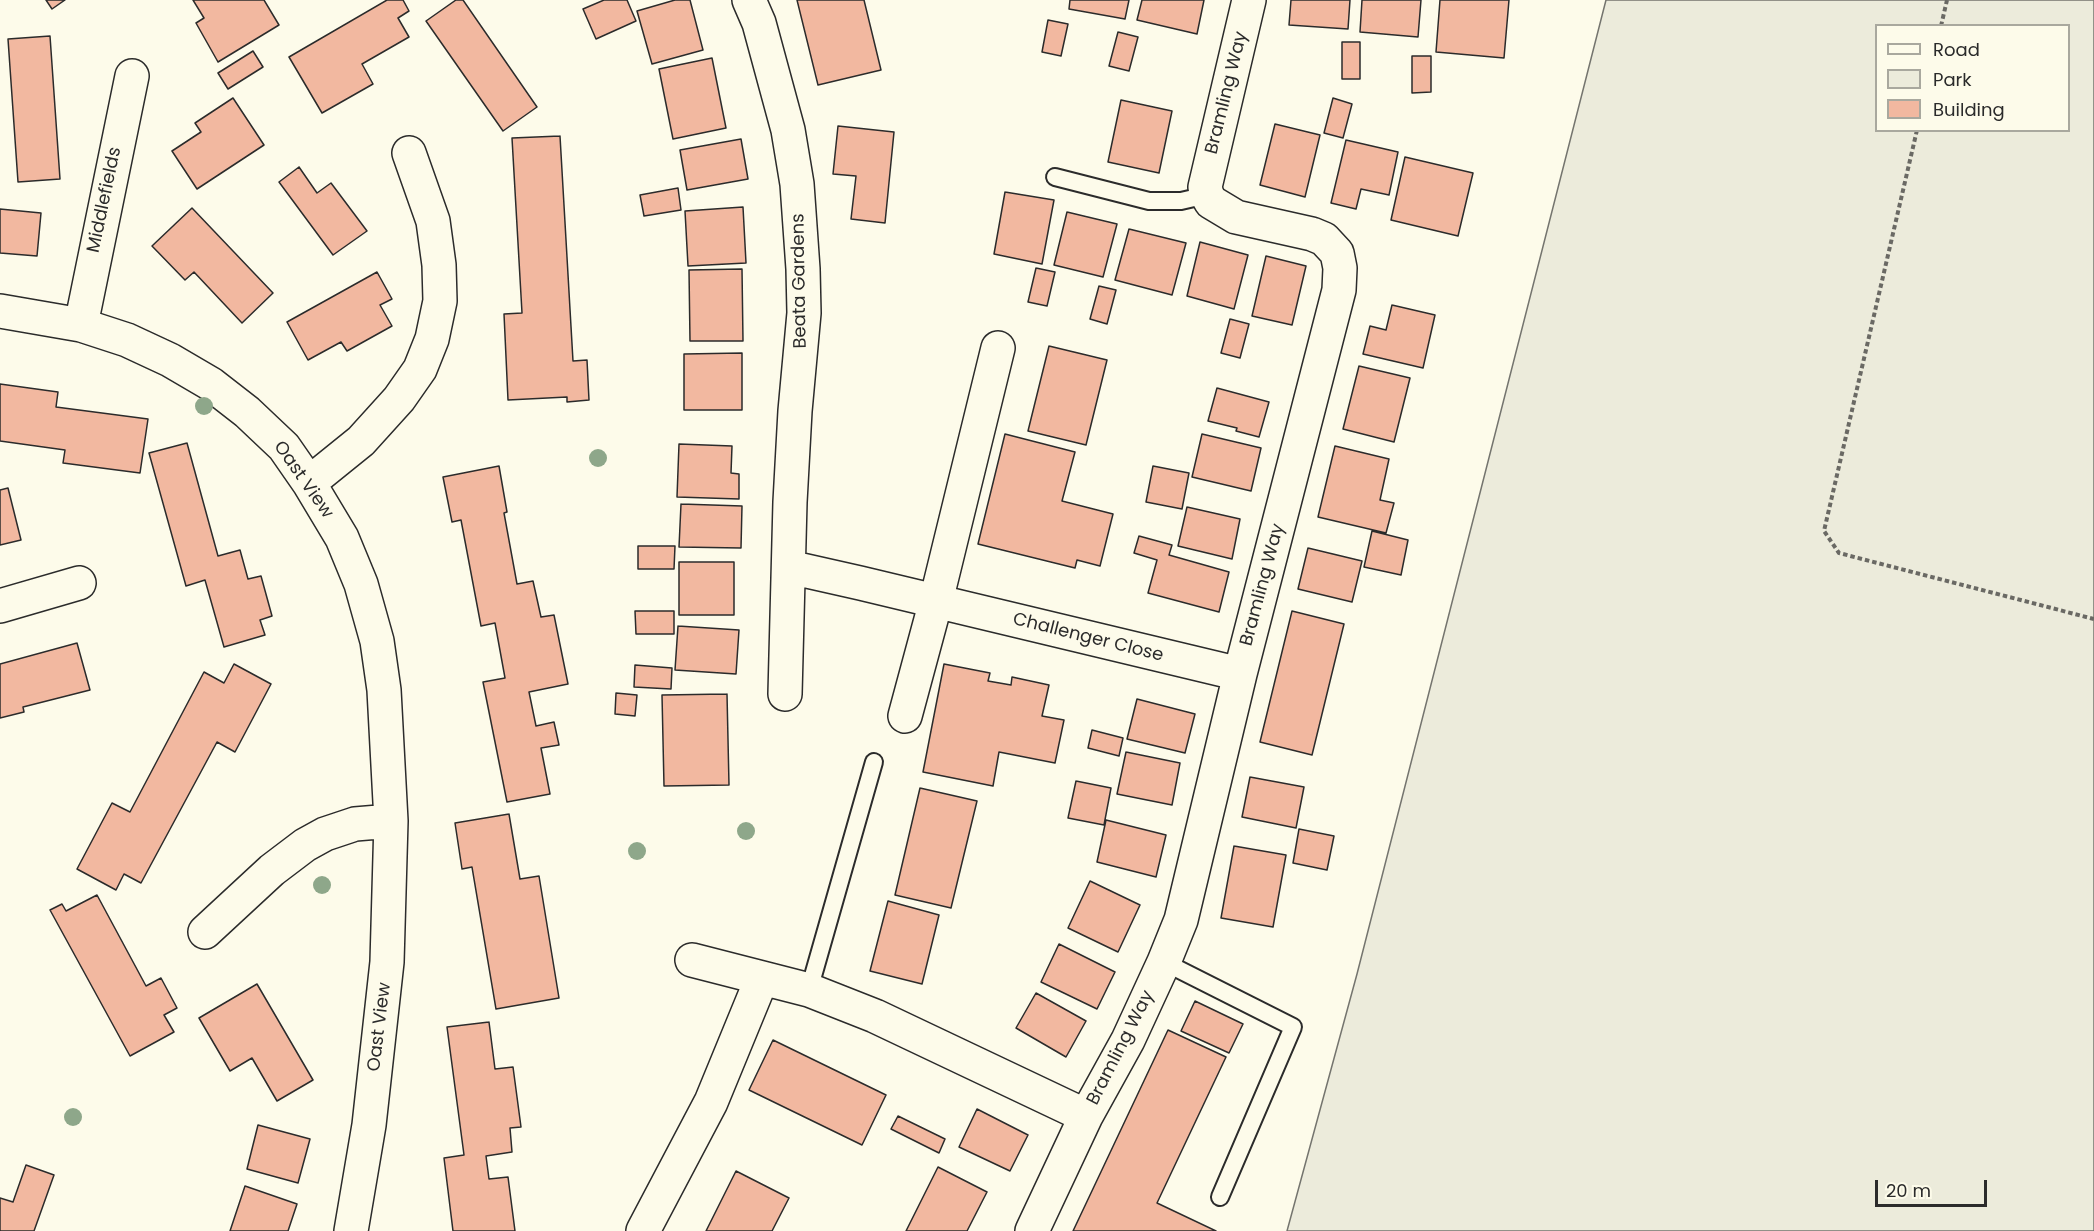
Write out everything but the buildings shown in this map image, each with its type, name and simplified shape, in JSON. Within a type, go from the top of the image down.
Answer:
[{"type":"street","name":"Beata Gardens","points":[[749,0],[759,23],[788,130],[797,184],[801,229],[804,313],[794,423],[785,694]]},
{"type":"street","name":"Bramling Way","points":[[1032,1231],[1086,1116],[1128,1040],[1181,920],[1240,674],[1339,290],[1340,268],[1337,254],[1324,239],[1312,234],[1236,217],[1211,202],[1207,195],[1205,187],[1250,0]]},
{"type":"street","name":"Middlefields","points":[[81,324],[132,76]]},
{"type":"street","points":[[309,483],[361,441],[399,399],[420,369],[432,339],[440,301],[439,265],[433,221],[409,153]]},
{"type":"street","name":"Oast View","points":[[0,311],[81,324],[138,345],[170,360],[211,384],[247,412],[284,447],[342,538],[362,584],[377,641],[384,690],[391,821],[387,962],[369,1125],[351,1231]]},
{"type":"street","points":[[904,716],[936,601],[998,348]]},
{"type":"street","points":[[789,567],[936,601]]},
{"type":"street","points":[[0,606],[79,583]]},
{"type":"street","name":"Challenger Close","points":[[936,601],[1240,674]]},
{"type":"street","points":[[205,932],[272,870],[305,845],[325,834],[355,824],[391,821]]},
{"type":"street","points":[[692,960],[809,990],[875,1016],[1086,1116]]},
{"type":"street","points":[[643,1231],[711,1102],[762,978]]},
{"type":"lane","points":[[1055,177],[1149,201],[1180,201],[1207,195]]},
{"type":"lane","points":[[809,990],[874,762]]},
{"type":"lane","points":[[1164,962],[1293,1027],[1220,1197]]},
{"type":"path","points":[[1941,24],[1947,0]]},
{"type":"path","points":[[1917,132],[1824,531],[1839,553],[2094,619]]},
{"type":"green space","points":[[1606,0],[2094,0],[2094,1231],[1287,1231],[1357,974]]}]
